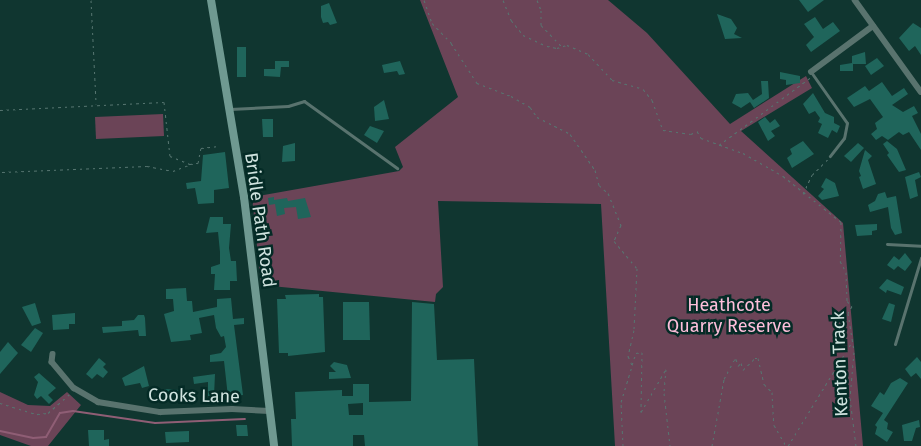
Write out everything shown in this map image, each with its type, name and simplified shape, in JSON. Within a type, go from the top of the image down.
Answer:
[{"type":"street","name":"Bridle Path Road","points":[[211,0],[243,190],[274,446]]},
{"type":"street","points":[[855,0],[921,92]]},
{"type":"street","points":[[811,72],[873,26]]},
{"type":"street","name":"Cooks Lane","points":[[53,354],[52,362],[74,388],[98,402],[139,410],[269,411]]},
{"type":"lane","points":[[811,72],[847,123],[844,138],[830,156]]},
{"type":"lane","points":[[228,109],[288,106],[304,102],[397,168]]},
{"type":"lane","points":[[887,244],[921,246]]},
{"type":"lane","points":[[895,344],[921,258]]},
{"type":"path","points":[[91,0],[96,105]]},
{"type":"path","points":[[424,0],[432,23],[450,43],[477,83],[511,96],[530,107],[537,117],[570,134],[576,148],[582,148],[595,170],[596,178],[608,193],[621,225],[614,241],[637,268],[634,330],[628,356],[632,365]]},
{"type":"path","points":[[503,0],[518,31],[547,46],[563,47]]},
{"type":"path","points":[[538,0],[541,10],[540,24],[563,47]]},
{"type":"path","name":"Kenton Track","points":[[563,47],[567,45],[588,54],[612,80],[643,89],[652,100],[663,130],[691,134],[695,130],[701,138],[767,166],[842,225],[840,261],[846,272],[847,302],[852,306],[848,313],[853,341],[853,385],[850,398],[856,446]]},
{"type":"path","points":[[718,145],[809,82],[811,72]]},
{"type":"path","points":[[0,110],[164,102],[170,156],[190,164]]},
{"type":"path","points":[[2,172],[147,166],[172,171],[198,163],[201,148],[219,146]]},
{"type":"path","points":[[802,194],[812,175],[830,156]]},
{"type":"path","points":[[712,446],[724,379],[734,360],[736,359],[738,366],[741,363],[743,370],[755,358],[758,358],[764,384],[772,392],[774,425],[787,446],[853,341]]},
{"type":"path","points":[[623,446],[621,402],[636,353],[642,352],[642,413],[666,369],[664,393],[670,446]]},
{"type":"path","points":[[0,403],[37,414],[48,413],[74,388]]},
{"type":"green space","name":"Heathcote Quarry Reserve","points":[[420,0],[608,0],[647,33],[730,124],[806,76],[812,88],[741,131],[843,223],[863,446],[615,446],[601,204],[438,201],[443,287],[436,294],[435,302],[261,285],[252,197],[399,171],[403,167],[395,147],[458,97]]},
{"type":"green space","points":[[163,114],[164,136],[96,139],[95,117]]},
{"type":"green space","points":[[0,392],[28,405],[50,406],[67,392],[81,405],[48,446],[31,446],[0,435]]},
{"type":"building","points":[[799,0],[824,0],[808,12]]},
{"type":"building","points":[[329,3],[337,23],[330,25],[328,22],[323,23],[321,17],[321,6]]},
{"type":"building","points":[[717,14],[731,19],[737,28],[734,34],[742,38],[725,39]]},
{"type":"building","points":[[815,17],[823,29],[833,22],[840,31],[811,52],[806,45],[814,37],[804,24]]},
{"type":"building","points":[[913,23],[921,28],[921,55],[915,46],[909,51],[899,38]]},
{"type":"building","points":[[237,47],[246,47],[246,77],[237,77]]},
{"type":"building","points":[[865,52],[866,64],[853,64],[853,71],[840,71],[840,65],[852,63],[852,56]]},
{"type":"building","points":[[877,58],[884,66],[871,75],[865,66]]},
{"type":"building","points":[[275,61],[289,61],[289,67],[281,67],[280,77],[264,76],[264,69],[275,69]]},
{"type":"building","points":[[400,61],[405,74],[399,75],[397,71],[384,73],[382,65]]},
{"type":"building","points":[[780,72],[800,76],[800,83],[786,85],[786,80],[780,79]]},
{"type":"building","points":[[761,81],[768,81],[769,98],[754,108],[750,102],[741,108],[732,103],[736,94],[748,93],[753,100],[762,94]]},
{"type":"building","points":[[882,82],[892,96],[904,88],[908,94],[892,105],[903,112],[914,106],[918,113],[912,116],[921,134],[921,150],[909,132],[903,135],[899,132],[888,140],[882,136],[876,140],[871,134],[877,129],[875,123],[883,117],[870,99],[854,107],[847,98],[865,86],[869,91]]},
{"type":"building","points":[[813,93],[825,113],[834,117],[834,123],[840,126],[837,133],[832,130],[828,138],[818,133],[822,124],[818,122],[820,118],[815,111],[809,114],[803,104]]},
{"type":"building","points":[[384,100],[389,119],[375,121],[374,107]]},
{"type":"building","points":[[765,117],[770,123],[775,119],[780,126],[771,131],[775,136],[768,141],[758,122]]},
{"type":"building","points":[[262,119],[273,119],[273,137],[263,137]]},
{"type":"building","points":[[370,126],[384,131],[377,143],[364,135]]},
{"type":"building","points":[[803,141],[814,154],[792,168],[787,158],[792,154],[790,149]]},
{"type":"building","points":[[887,141],[897,149],[906,170],[899,172],[887,155],[889,153],[883,144]]},
{"type":"building","points":[[295,143],[295,161],[282,162],[283,146]]},
{"type":"building","points":[[858,143],[864,148],[851,162],[844,156]]},
{"type":"building","points":[[865,150],[872,156],[868,160],[876,184],[863,189],[859,171]]},
{"type":"building","points":[[225,152],[229,188],[214,190],[214,203],[198,204],[195,188],[187,189],[186,183],[201,181],[203,155]]},
{"type":"building","points":[[919,172],[921,177],[915,180],[918,196],[910,199],[905,177]]},
{"type":"building","points":[[826,178],[835,183],[839,196],[822,200],[818,196],[824,189],[821,187]]},
{"type":"building","points":[[885,192],[887,198],[896,196],[902,233],[895,235],[891,228],[888,207],[870,212],[868,205],[875,201],[878,194]]},
{"type":"building","points":[[274,197],[274,200],[287,198],[288,201],[305,198],[311,217],[298,219],[296,207],[284,208],[285,214],[277,216],[275,204],[269,205],[268,198]]},
{"type":"building","points":[[210,217],[223,217],[223,224],[231,224],[229,248],[231,261],[236,261],[237,281],[230,281],[230,290],[214,290],[215,274],[211,274],[211,267],[220,264],[220,252],[218,232],[206,233]]},
{"type":"building","points":[[877,224],[877,230],[872,231],[872,235],[857,236],[855,225]]},
{"type":"building","points":[[905,253],[912,262],[905,271],[898,266],[894,270],[887,265],[894,256],[899,260]]},
{"type":"building","points":[[887,279],[904,287],[901,295],[887,290],[886,293],[879,288]]},
{"type":"building","points":[[186,288],[187,301],[192,301],[193,312],[217,307],[217,299],[231,298],[233,319],[244,318],[244,324],[234,325],[243,395],[228,397],[224,361],[210,362],[210,355],[221,353],[226,347],[224,336],[221,337],[216,328],[214,315],[199,318],[202,333],[190,335],[191,340],[171,342],[164,314],[174,311],[173,299],[166,299],[166,289]]},
{"type":"building","points":[[319,294],[319,297],[323,297],[325,352],[288,356],[288,353],[279,353],[277,299],[286,299],[285,295]]},
{"type":"building","points":[[343,302],[369,302],[370,340],[343,340]]},
{"type":"building","points":[[412,302],[434,304],[437,360],[474,359],[478,446],[365,446],[364,435],[353,435],[353,446],[292,446],[291,419],[296,419],[295,392],[342,390],[342,396],[353,396],[353,384],[369,384],[369,402],[411,401]],"holes":[[[363,403],[363,415],[349,415],[348,404]]]},
{"type":"building","points":[[35,303],[41,323],[32,326],[22,307]]},
{"type":"building","points":[[889,303],[895,305],[891,322],[882,319]]},
{"type":"building","points":[[75,313],[75,324],[69,324],[69,329],[53,330],[52,315]]},
{"type":"building","points":[[138,315],[144,315],[146,336],[139,336],[138,330],[103,333],[102,327],[122,326],[122,321],[134,320]]},
{"type":"building","points":[[35,328],[43,333],[31,352],[21,345]]},
{"type":"building","points":[[8,342],[18,353],[0,374],[0,352]]},
{"type":"building","points":[[917,357],[921,362],[921,379],[916,373],[911,377],[905,369]]},
{"type":"building","points":[[99,358],[106,364],[103,367],[108,372],[103,378],[97,374],[92,379],[86,374]]},
{"type":"building","points":[[334,362],[347,365],[351,378],[329,379],[329,372],[336,372],[330,366]]},
{"type":"building","points":[[144,366],[149,386],[142,388],[140,383],[125,386],[122,378]]},
{"type":"building","points":[[39,373],[56,388],[48,395],[53,400],[49,404],[41,396],[37,399],[34,395],[38,382],[34,377]]},
{"type":"building","points":[[215,374],[214,396],[208,396],[208,382],[194,384],[193,377]]},
{"type":"building","points":[[900,378],[908,383],[884,420],[888,423],[887,429],[893,432],[887,442],[875,434],[877,427],[875,425],[883,413],[871,406],[880,392],[884,395],[891,383]]},
{"type":"building","points":[[164,389],[194,391],[195,398],[169,401],[164,398]]},
{"type":"building","points":[[919,420],[920,427],[916,428],[912,441],[904,441],[902,425]]},
{"type":"building","points":[[236,425],[247,425],[248,436],[237,436]]},
{"type":"building","points":[[88,430],[104,430],[104,440],[109,439],[109,446],[89,446]]},
{"type":"building","points":[[189,431],[189,442],[166,443],[165,432]]},
{"type":"waterway","points":[[0,431],[33,438],[46,437],[60,413],[73,411],[155,423],[245,419]]}]
